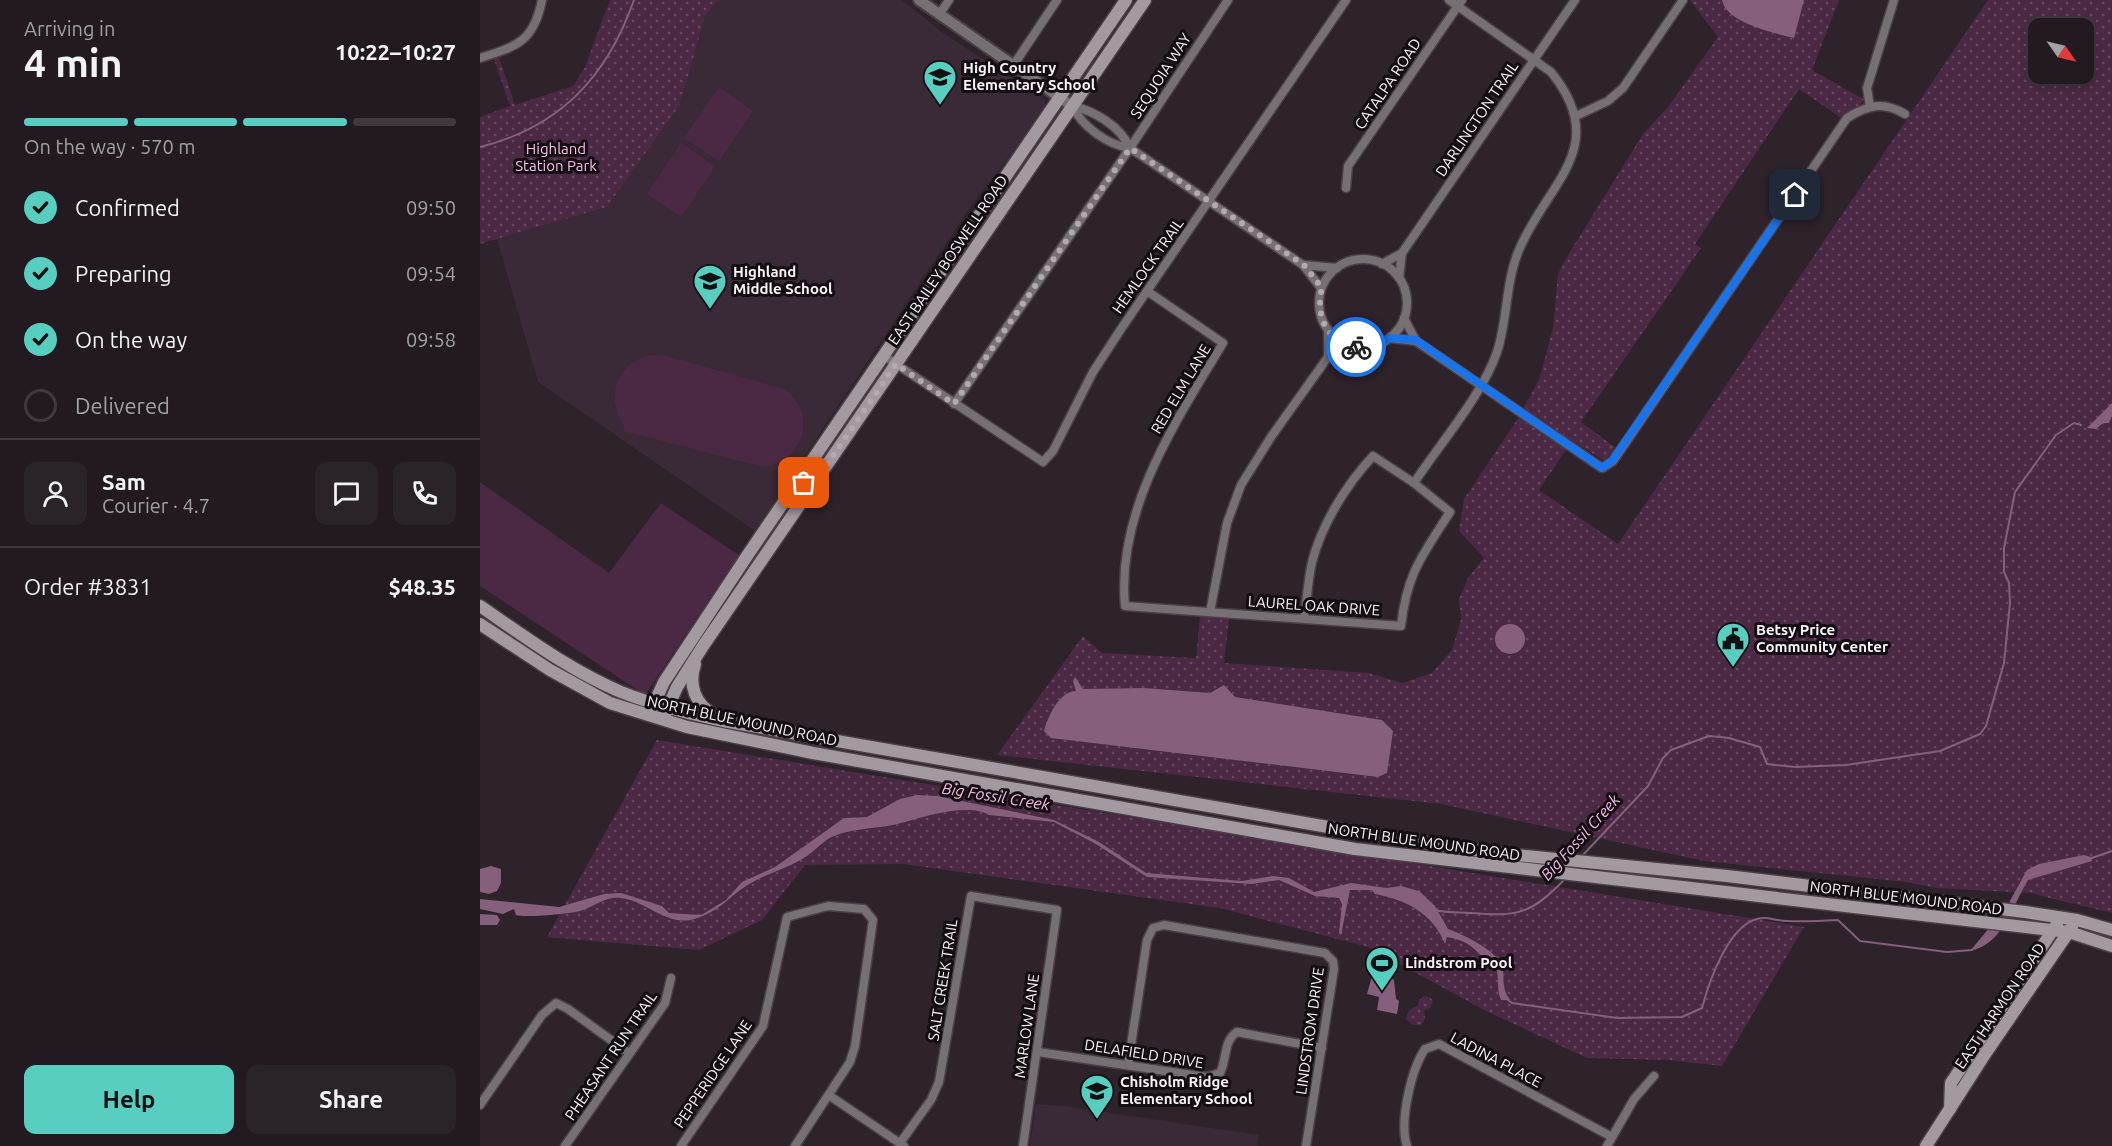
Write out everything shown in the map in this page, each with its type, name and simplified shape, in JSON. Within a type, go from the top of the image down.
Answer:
[{"type":"main road","name":"EAST BAILEY BOSWELL ROAD","points":[[648,717],[664,682],[1126,0]]},
{"type":"main road","name":"EAST BAILEY BOSWELL ROAD","points":[[663,720],[676,687],[702,646],[1145,0]]},
{"type":"main road","points":[[980,214],[992,222]]},
{"type":"main road","points":[[954,252],[966,260]]},
{"type":"main road","points":[[842,442],[844,431],[861,404],[862,399],[858,393]]},
{"type":"main road","points":[[809,491],[804,487],[804,483],[822,455],[829,436]]},
{"type":"main road","name":"NORTH BLUE MOUND ROAD","points":[[480,606],[554,656],[618,691],[654,704],[723,720],[1374,835],[1543,857],[2025,912],[2077,920],[2112,930]]},
{"type":"main road","name":"NORTH BLUE MOUND ROAD","points":[[480,624],[590,692],[648,717],[813,753],[1355,849],[1588,878],[2069,932],[2112,946]]},
{"type":"main road","name":"NORTH BLUE MOUND ROAD","points":[[702,646],[693,671],[693,690],[703,708],[723,720]]},
{"type":"main road","points":[[947,777],[951,760]]},
{"type":"main road","name":"EAST HARMON ROAD","points":[[1950,1110],[1951,1083],[2061,917]]},
{"type":"main road","name":"EAST HARMON ROAD","points":[[1926,1146],[2077,920]]},
{"type":"street","points":[[480,58],[509,48],[528,36],[538,21],[542,0]]},
{"type":"street","points":[[919,0],[1072,106],[1080,121],[1118,147],[1130,148],[1304,265],[1322,288]]},
{"type":"street","points":[[939,15],[949,0]]},
{"type":"street","points":[[1013,66],[1056,0]]},
{"type":"street","name":"SEQUOIA WAY","points":[[954,404],[1130,148],[1228,0]]},
{"type":"street","name":"HEMLOCK TRAIL","points":[[954,404],[1043,462],[1053,451],[1093,372],[1346,0]]},
{"type":"street","points":[[1304,618],[1312,563],[1326,524],[1369,460],[1373,456],[1414,483],[1480,385],[1496,353],[1504,318],[1508,280],[1519,249],[1570,163],[1575,141],[1576,116],[1561,85],[1535,59],[1460,3],[1449,0]]},
{"type":"street","name":"DARLINGTON TRAIL","points":[[1382,264],[1402,253],[1575,0]]},
{"type":"street","points":[[1576,116],[1608,101],[1623,88],[1683,0]]},
{"type":"street","points":[[1870,107],[1867,88],[1894,0]]},
{"type":"street","name":"CATALPA ROAD","points":[[1346,188],[1348,166],[1460,3]]},
{"type":"street","points":[[1072,106],[1090,109],[1125,137],[1130,148]]},
{"type":"street","points":[[1404,318],[1416,340],[1602,468],[1612,461],[1847,118],[1870,107],[1891,106],[1905,114]]},
{"type":"street","name":"DARLINGTON TRAIL","points":[[1399,278],[1402,253]]},
{"type":"street","points":[[1304,265],[1337,268],[1359,259],[1382,264],[1399,278],[1406,297],[1404,318],[1390,338],[1378,345],[1365,348],[1351,346],[1328,331]]},
{"type":"street","points":[[1328,357],[1328,331],[1319,310],[1322,288],[1337,268]]},
{"type":"street","name":"RED ELM LANE","points":[[1125,606],[1123,585],[1127,554],[1140,504],[1166,436],[1223,343],[1147,291]]},
{"type":"street","points":[[1390,338],[1416,340]]},
{"type":"street","points":[[1210,612],[1227,523],[1241,485],[1271,437],[1328,357],[1351,346]]},
{"type":"street","points":[[884,356],[954,404]]},
{"type":"street","name":"LAUREL OAK DRIVE","points":[[1125,606],[1401,626],[1404,600],[1414,568],[1450,512],[1414,483]]},
{"type":"street","name":"SALT CREEK TRAIL","points":[[902,1145],[931,1100],[939,1082],[971,896],[1057,910]]},
{"type":"street","name":"PEPPERIDGE LANE","points":[[681,1146],[763,1026],[787,917],[828,906],[864,909],[873,920],[855,1046],[850,1062],[830,1096]]},
{"type":"street","name":"MARLOW LANE","points":[[1023,1146],[1057,910]]},
{"type":"street","name":"LINDSTROM DRIVE","points":[[1128,1065],[1147,939],[1153,928],[1164,925],[1325,953],[1333,961],[1334,969],[1306,1146]]},
{"type":"street","name":"PHEASANT RUN TRAIL","points":[[566,1146],[665,1003],[671,978]]},
{"type":"street","points":[[480,1105],[542,1015],[556,1003],[568,1009],[629,1053]]},
{"type":"street","name":"DELAFIELD DRIVE","points":[[1038,1052],[1214,1077],[1223,1067],[1228,1042],[1237,1032],[1322,1048]]},
{"type":"street","name":"LADINA PLACE","points":[[1407,1146],[1404,1128],[1414,1074],[1425,1049],[1439,1044],[1612,1137]]},
{"type":"street","points":[[1607,1146],[1639,1091],[1654,1076]]},
{"type":"street","points":[[795,1146],[830,1096],[902,1145]]},
{"type":"shaded area","name":"Highland Middle School","points":[[718,0],[902,0],[942,32],[1045,100],[1045,112],[975,200],[755,531],[538,382],[497,239],[607,207],[680,105],[705,17]]},
{"type":"shaded area","points":[[1722,0],[1804,0],[1794,38],[1742,21],[1725,8]]},
{"type":"shaded area","points":[[2112,403],[2112,416],[2109,423],[2103,423],[2096,429],[2087,428]]},
{"type":"shaded area","points":[[1510,624],[1521,628],[1525,639],[1521,650],[1510,654],[1499,650],[1495,639],[1499,628]]},
{"type":"shaded area","points":[[1075,677],[1083,689],[1144,688],[1210,693],[1224,685],[1235,697],[1382,720],[1393,731],[1387,773],[1378,777],[1051,738],[1044,731],[1048,719],[1064,695],[1076,691],[1073,681]]},
{"type":"shaded area","points":[[917,795],[937,796],[1054,820],[1099,842],[1146,873],[1242,881],[1273,876],[1289,878],[1314,892],[1351,883],[1387,888],[1401,886],[1419,891],[1435,906],[1448,929],[1496,956],[1503,969],[1505,989],[1510,1000],[1501,1000],[1496,967],[1490,957],[1483,958],[1471,946],[1458,940],[1447,937],[1445,944],[1440,933],[1426,916],[1408,904],[1375,894],[1372,890],[1350,890],[1341,935],[1339,933],[1342,904],[1339,898],[1315,896],[1279,880],[1251,884],[1147,877],[1096,844],[1054,822],[989,815],[970,810],[947,812],[834,836],[801,859],[751,883],[718,908],[694,919],[675,920],[621,898],[606,900],[583,910],[549,915],[521,916],[516,915],[514,909],[503,914],[480,909],[480,899],[559,907],[604,894],[621,893],[662,906],[669,913],[701,915],[726,900],[742,882],[775,867],[844,818],[867,817],[900,799]]},
{"type":"shaded area","points":[[2084,855],[2091,857],[2092,861],[2028,880],[1999,932],[1982,947],[1970,951],[2006,908],[2027,870],[2039,864]]},
{"type":"shaded area","points":[[491,866],[501,869],[501,883],[497,891],[489,894],[480,892],[480,869]]},
{"type":"shaded area","points":[[480,914],[497,915],[500,920],[497,925],[480,925]]},
{"type":"shaded area","name":"Lindstrom Pool","points":[[1373,972],[1383,973],[1394,980],[1396,999],[1399,1001],[1397,1014],[1377,1010],[1379,997],[1367,994]]},
{"type":"shaded area","name":"Chisholm Ridge Elementary School","points":[[1036,1104],[1064,1106],[1259,1135],[1257,1146],[1030,1146]]},
{"type":"green space","name":"Highland Station Park","points":[[610,0],[718,0],[705,17],[680,105],[607,207],[480,244],[480,117],[510,106],[494,59],[499,57],[515,105],[573,86],[585,67]]},
{"type":"green space","points":[[1690,0],[1839,0],[1812,70],[1863,99],[1862,103],[1841,118],[1799,89],[1695,244],[1701,248],[1581,422],[1616,448],[1605,461],[1572,441],[1539,490],[1618,544],[1988,0],[2112,0],[2112,913],[2029,893],[1936,888],[1906,882],[1704,861],[1441,804],[997,755],[1083,636],[1102,653],[1196,658],[1200,616],[1229,619],[1224,663],[1369,673],[1402,683],[1432,673],[1452,650],[1461,620],[1459,599],[1468,578],[1484,558],[1459,531],[1464,499],[1515,423],[1539,380],[1553,328],[1558,274],[1643,134],[1668,107],[1718,37]]},
{"type":"green space","points":[[719,87],[753,111],[719,161],[684,138]]},
{"type":"green space","points":[[681,143],[715,166],[681,217],[647,194]]},
{"type":"green space","points":[[653,355],[666,356],[785,389],[796,400],[802,412],[801,438],[795,449],[786,458],[774,464],[759,466],[623,431],[624,425],[615,403],[618,381],[631,364]]},
{"type":"green space","points":[[480,482],[609,573],[661,503],[739,555],[645,695],[480,586]]},
{"type":"green space","points":[[657,740],[1804,927],[1722,1066],[1669,1060],[1587,1058],[1486,1011],[1368,947],[1220,908],[903,864],[805,865],[762,920],[699,950],[547,937]]},
{"type":"green space","points":[[1424,996],[1431,998],[1433,1002],[1430,1008],[1424,1010],[1425,1019],[1421,1025],[1412,1025],[1406,1019],[1408,1013],[1418,1006],[1419,1000]]},
{"type":"waterway","points":[[480,147],[534,126],[557,112],[577,95],[610,53],[634,0]]},
{"type":"waterway","name":"Big Fossil Creek","points":[[1581,857],[1648,786],[1663,758],[1671,750],[1709,736],[1729,738],[1760,747],[1767,764],[1795,767],[1846,765],[1940,751],[1980,734],[1986,726],[2004,663],[2010,603],[2009,583],[2004,572],[2004,548],[2015,492],[2056,435],[2074,423],[2081,425]]},
{"type":"waterway","points":[[2089,859],[2112,851]]},
{"type":"waterway","name":"Big Fossil Creek","points":[[1434,910],[1487,914],[1523,911],[1543,900],[1565,879]]},
{"type":"waterway","points":[[1504,997],[1512,1003],[1617,1018],[1682,1017],[1702,1008],[1716,968],[1731,940],[1741,928],[1752,921],[1764,918],[1784,921],[1838,920],[1860,941],[1947,952],[1972,950]]},
{"type":"way so far","points":[[804,483],[804,487],[809,491],[896,364],[954,404],[1130,148],[1304,265],[1322,288],[1319,310],[1328,331],[1342,343],[1356,347]]},
{"type":"place","name":"High Country Elementary School","points":[[940,106]]},
{"type":"place","name":"Highland Middle School","points":[[710,310]]},
{"type":"place","name":"Betsy Price Community Center","points":[[1733,668]]},
{"type":"place","name":"Lindstrom Pool","points":[[1382,992]]},
{"type":"place","name":"Chisholm Ridge Elementary School","points":[[1097,1120]]},
{"type":"route","points":[[1356,347],[1365,348],[1378,345],[1390,338],[1416,340],[1602,468],[1612,461],[1795,195]]}]
